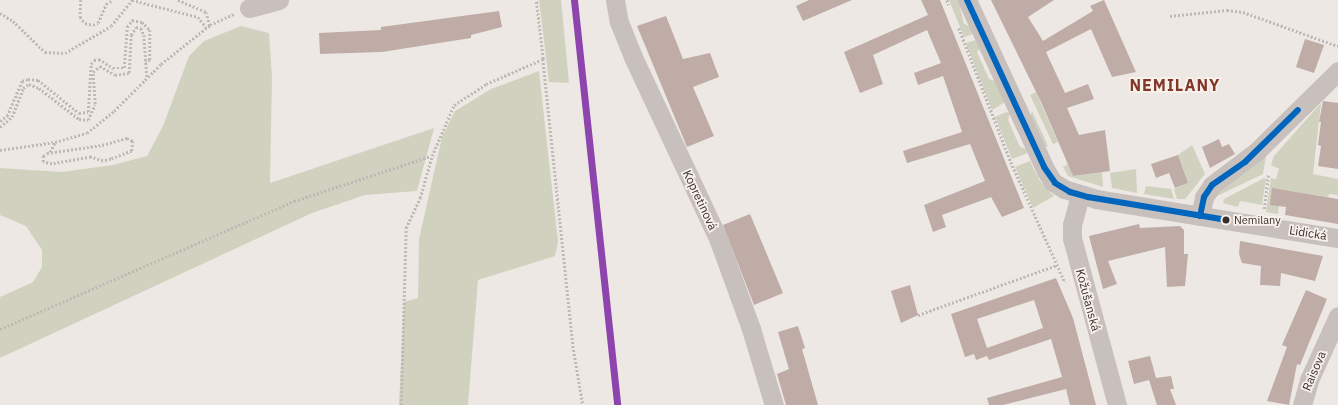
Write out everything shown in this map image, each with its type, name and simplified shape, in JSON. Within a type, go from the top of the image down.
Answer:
[{"type":"street","points":[[249,8],[279,0]]},
{"type":"street","name":"Kopretinová","points":[[615,0],[619,22],[633,57],[719,241],[751,329],[774,405]]},
{"type":"street","name":"Lidická","points":[[958,3],[1046,171],[1055,184],[1080,195],[1338,238]]},
{"type":"street","points":[[1200,216],[1204,197],[1212,185],[1257,152],[1338,70]]},
{"type":"street","name":"Kožušanská","points":[[1080,195],[1073,219],[1072,238],[1116,405]]},
{"type":"street","name":"Raisova","points":[[1302,405],[1309,380],[1338,316]]},
{"type":"path","points":[[81,0],[80,17],[84,24],[93,25],[98,23],[106,4],[113,0]]},
{"type":"path","points":[[0,14],[13,21],[45,52],[65,53],[111,26],[132,0],[198,17],[206,28]]},
{"type":"path","points":[[178,0],[206,12],[210,24]]},
{"type":"path","points":[[536,0],[544,59],[573,346],[583,405]]},
{"type":"path","points":[[947,0],[958,3]]},
{"type":"path","points":[[0,150],[56,142],[87,133],[147,77],[210,24],[249,8]]},
{"type":"path","points":[[1170,16],[1227,10],[1243,12],[1338,46]]},
{"type":"path","points":[[0,121],[9,112],[22,81],[33,78],[78,113],[88,112],[91,64],[94,60],[99,59],[113,68],[124,68],[126,27],[132,20],[142,22],[150,30],[150,60],[145,62]]},
{"type":"path","points":[[956,20],[1011,162],[1067,288]]},
{"type":"path","points":[[0,126],[12,117],[23,88],[29,84],[40,88],[78,119],[88,120],[95,104],[93,72],[100,66],[116,74],[129,73],[131,35],[136,28],[141,28],[144,35],[147,77]]},
{"type":"path","points":[[401,405],[406,228],[420,198],[432,156],[454,105],[486,84],[544,59]]},
{"type":"path","points":[[50,152],[102,145],[127,138],[134,144],[132,151],[104,161],[91,157],[47,164],[42,159],[50,152],[56,142]]},
{"type":"path","points":[[0,329],[294,201],[432,156]]},
{"type":"path","points":[[1263,215],[1268,174]]},
{"type":"path","points":[[918,315],[1057,265]]},
{"type":"green space","points":[[539,0],[561,0],[569,83],[549,82]]},
{"type":"green space","points":[[949,0],[958,0],[964,24],[971,27],[973,34],[964,37]]},
{"type":"green space","points":[[241,26],[269,33],[272,77],[270,183],[434,128],[417,191],[365,195],[312,213],[0,358],[0,297],[33,282],[42,267],[42,250],[26,226],[0,215],[0,168],[62,172],[113,165],[147,156],[163,126],[189,56],[204,41]]},
{"type":"green space","points":[[976,40],[980,49],[977,52],[989,79],[995,81],[1005,102],[992,110],[966,43]]},
{"type":"green space","points":[[539,71],[558,242],[555,256],[478,280],[468,405],[399,405],[404,302],[418,298],[419,239],[442,137],[455,111],[491,89]]},
{"type":"green space","points":[[1036,92],[1058,142],[1053,144],[1030,95]]},
{"type":"green space","points":[[1321,103],[1313,174],[1338,179],[1338,198],[1337,195],[1329,194],[1328,197],[1273,189],[1270,204],[1279,206],[1278,214],[1266,212],[1271,178],[1276,179],[1279,169],[1271,165],[1274,156]]},
{"type":"green space","points":[[1032,111],[1048,146],[1045,147],[1030,117]]},
{"type":"green space","points":[[1006,112],[1010,113],[1008,120],[1020,147],[1026,149],[1027,153],[1012,159],[995,117]]},
{"type":"green space","points":[[1192,145],[1205,174],[1185,199],[1177,199],[1174,189],[1188,183],[1178,155]]},
{"type":"green space","points":[[1266,155],[1263,174],[1213,198],[1213,196]]},
{"type":"green space","points":[[1030,161],[1040,181],[1054,196],[1033,208],[1015,167]]},
{"type":"green space","points":[[1068,164],[1073,176],[1102,172],[1103,187],[1068,176],[1063,167]]},
{"type":"green space","points":[[1136,169],[1137,193],[1112,188],[1110,173]]},
{"type":"green space","points":[[1264,178],[1266,179],[1262,205],[1240,201],[1238,207],[1223,203],[1224,199]]},
{"type":"green space","points":[[1146,186],[1171,189],[1174,199],[1144,194]]},
{"type":"building","points":[[809,0],[852,0],[803,21],[796,6]]},
{"type":"building","points":[[921,0],[940,0],[1024,208],[1002,217],[991,197],[942,215],[946,227],[933,232],[924,205],[985,181],[970,144],[907,163],[903,151],[962,132],[943,76],[918,85],[914,73],[941,63],[927,30],[873,55],[883,84],[860,93],[844,52],[928,15]]},
{"type":"building","points":[[991,0],[1054,0],[1028,17],[1043,41],[1093,11],[1090,6],[1104,0],[1136,72],[1112,77],[1091,29],[1046,52],[1065,93],[1088,84],[1094,99],[1067,108],[1079,135],[1105,130],[1110,171],[1073,176],[1042,104]]},
{"type":"building","points":[[499,11],[502,27],[471,35],[471,38],[382,52],[320,54],[319,33],[381,30],[381,27]]},
{"type":"building","points":[[666,16],[683,59],[710,53],[719,77],[693,87],[714,136],[687,147],[637,26]]},
{"type":"building","points":[[1305,39],[1324,45],[1314,73],[1296,67]]},
{"type":"building","points":[[1323,101],[1338,103],[1338,169],[1318,166],[1321,146],[1318,145],[1321,122],[1319,122]]},
{"type":"building","points":[[1219,139],[1222,147],[1229,144],[1235,154],[1210,168],[1202,147]]},
{"type":"building","points":[[1178,155],[1188,183],[1175,188],[1169,173],[1156,178],[1151,164]]},
{"type":"building","points":[[1272,188],[1338,199],[1338,224],[1285,215],[1286,207],[1270,205]]},
{"type":"building","points":[[750,214],[783,293],[754,305],[723,225]]},
{"type":"building","points":[[1139,224],[1140,228],[1180,226],[1184,230],[1184,254],[1188,254],[1185,286],[1167,287],[1165,247],[1108,261],[1117,284],[1103,289],[1089,236]]},
{"type":"building","points":[[1240,241],[1323,256],[1315,281],[1281,273],[1280,286],[1260,285],[1261,266],[1242,263],[1239,254]]},
{"type":"building","points":[[1056,278],[1073,318],[1096,405],[1070,405],[1066,389],[1003,405],[989,405],[987,398],[1062,377],[1051,339],[989,360],[987,356],[976,360],[974,354],[965,357],[951,314]],"holes":[[[1034,300],[1043,328],[987,348],[977,319]]]},
{"type":"building","points":[[910,285],[918,315],[901,323],[891,291]]},
{"type":"building","points":[[1306,290],[1327,299],[1300,365],[1297,364],[1289,405],[1267,401],[1287,347],[1282,345]]},
{"type":"building","points":[[798,326],[805,348],[802,349],[818,405],[786,405],[777,374],[789,369],[778,332]]},
{"type":"building","points":[[1150,356],[1156,378],[1171,376],[1174,389],[1170,389],[1176,405],[1157,405],[1149,380],[1134,384],[1128,361]]},
{"type":"transit line","points":[[574,0],[617,405]]},
{"type":"transit line","points":[[967,0],[1044,167],[1055,183],[1070,192],[1088,197],[1227,220]]},
{"type":"transit line","points":[[1200,216],[1204,197],[1212,185],[1245,162],[1298,110]]},
{"type":"place","name":"Nemilany","points":[[1226,220]]},
{"type":"district","name":"NEMILANY","points":[[1175,85]]}]
